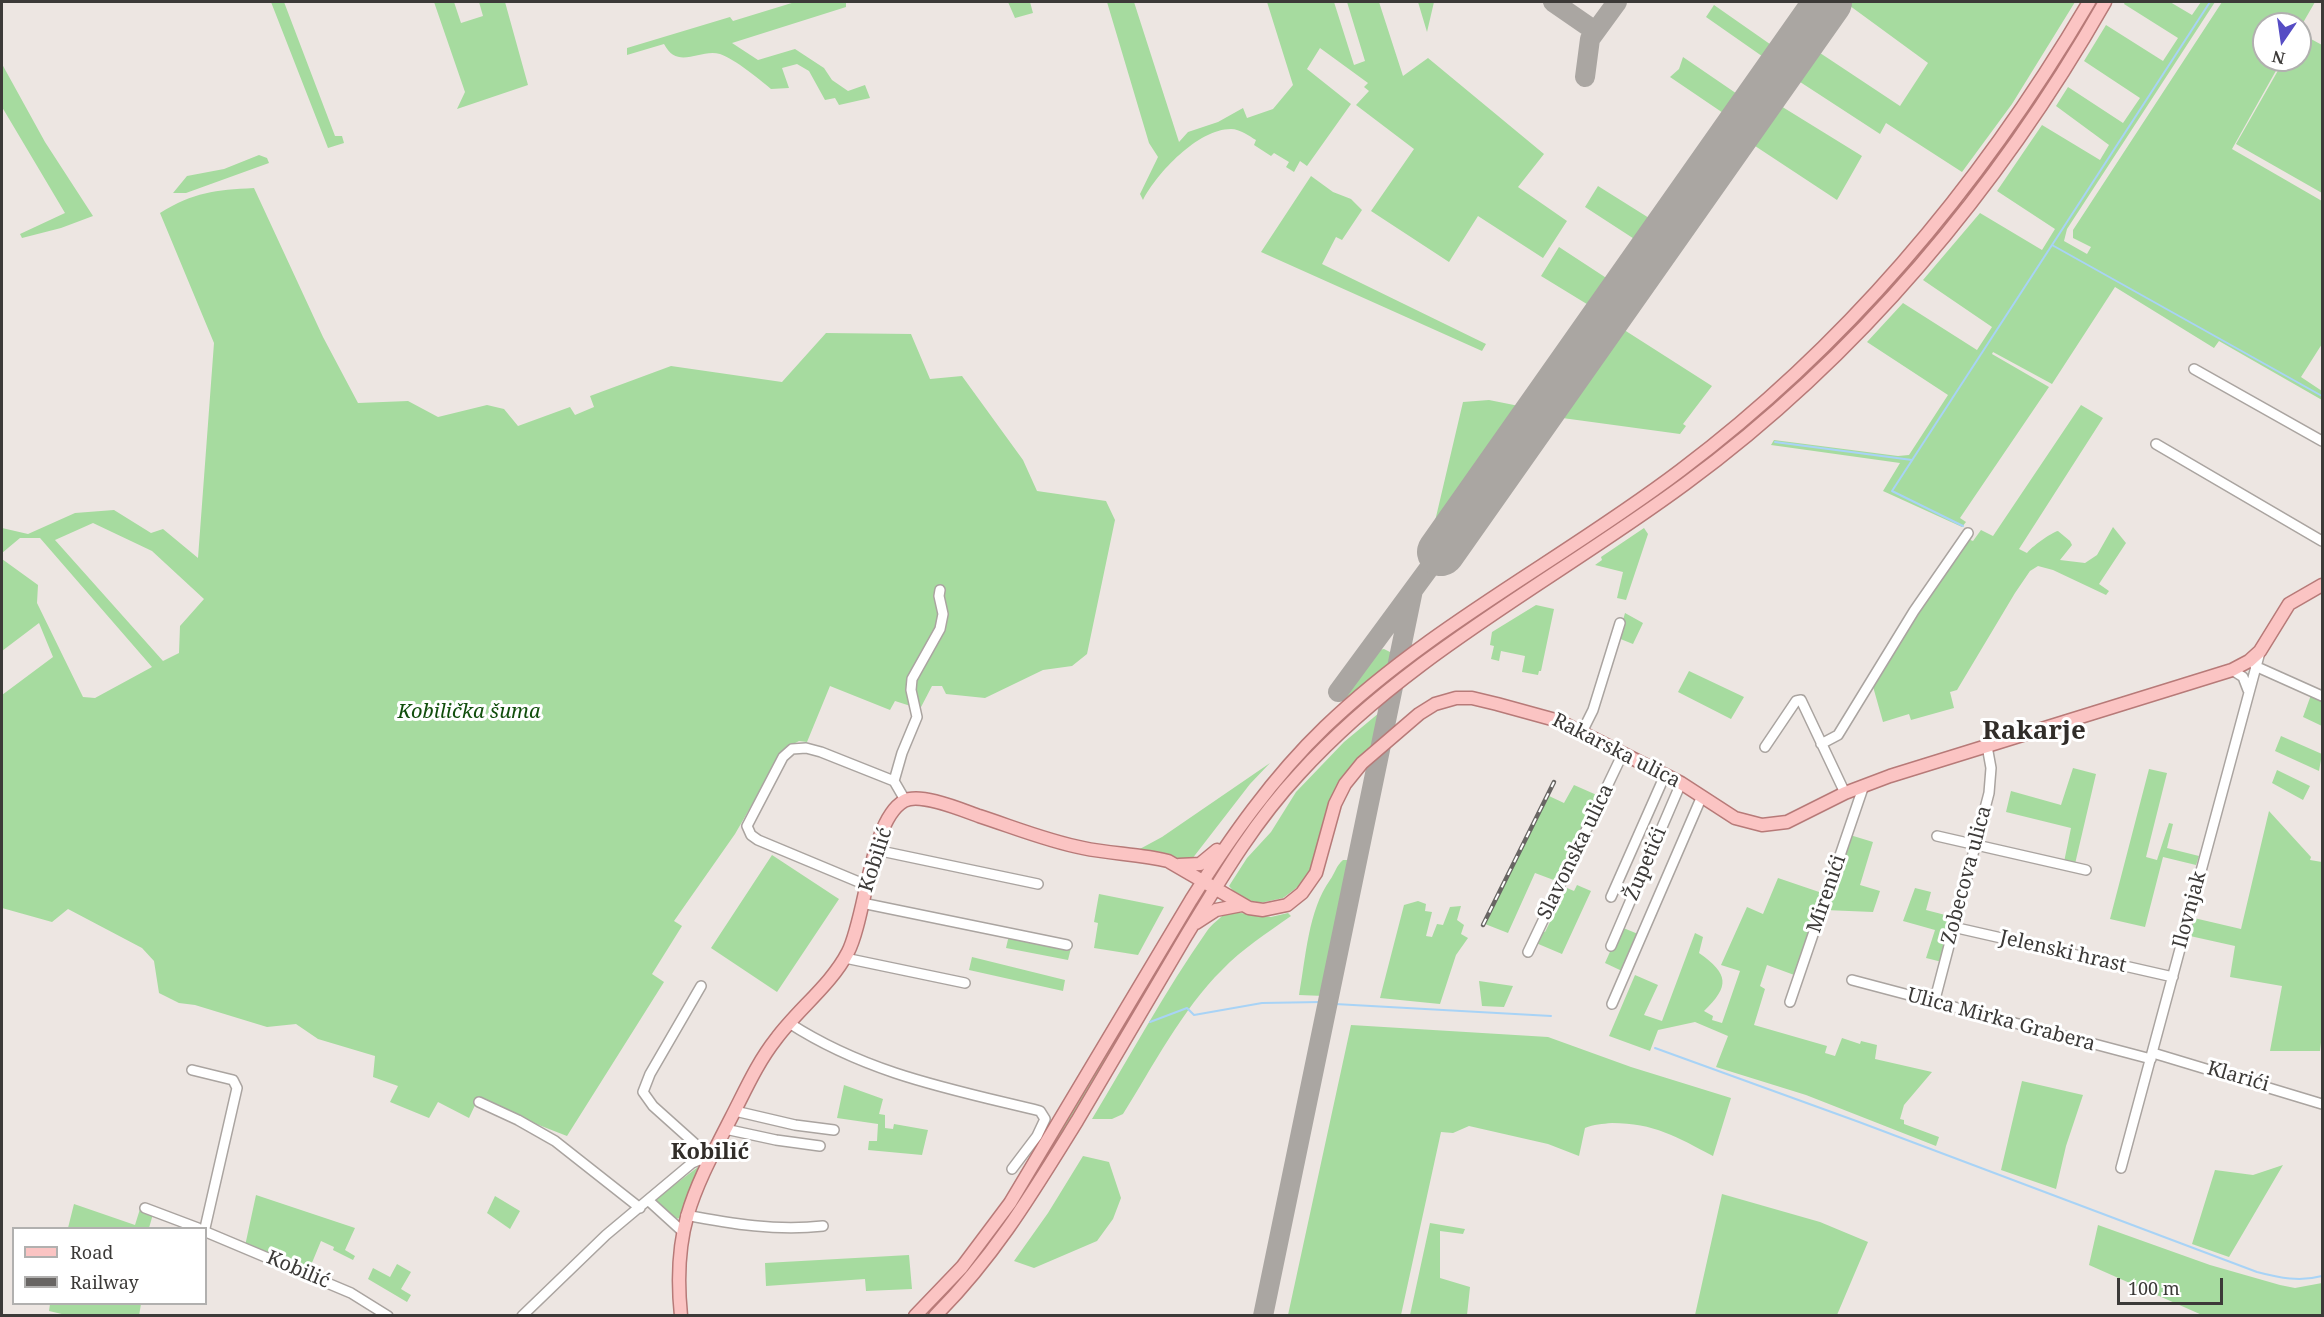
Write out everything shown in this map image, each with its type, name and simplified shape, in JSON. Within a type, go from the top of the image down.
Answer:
[{"type":"main road","points":[[915,1316],[962,1267],[1010,1203],[1203,881],[1278,776],[1325,727],[1380,678],[1434,637],[1672,477],[1731,431],[1847,324],[1891,277],[1946,212],[1994,150],[2090,2]]},
{"type":"main road","points":[[935,1316],[982,1265],[1024,1209],[1215,888],[1279,797],[1299,773],[1394,685],[1471,629],[1573,563],[1687,482],[1781,406],[1843,348],[1885,305],[1961,215],[2001,163],[2043,103],[2105,2]]},
{"type":"main road","name":"Rakarska ulica","points":[[1242,905],[1263,910],[1281,907],[1302,893],[1316,873],[1329,820],[1345,784],[1382,744],[1435,704],[1456,698],[1473,698],[1546,716],[1681,783],[1735,818],[1762,825],[1774,824],[1799,816],[1864,785],[2232,670],[2249,661],[2260,651],[2289,604],[2322,585]]},
{"type":"main road","points":[[905,800],[914,798],[939,803],[1071,846],[1160,859],[1174,864],[1242,905]]},
{"type":"main road","name":"Kobilić","points":[[681,1316],[678,1264],[682,1231],[686,1215],[710,1159],[764,1055],[845,958],[853,939],[876,850],[892,814],[905,800]]},
{"type":"main road","points":[[1174,864],[1191,866],[1204,862],[1219,848],[1247,811],[1260,800]]},
{"type":"main road","points":[[1191,928],[1203,917],[1216,910],[1242,905]]},
{"type":"street","points":[[2194,369],[2322,441]]},
{"type":"street","points":[[2156,444],[2322,541]]},
{"type":"street","points":[[1821,744],[1838,735],[1914,611],[1968,533]]},
{"type":"street","points":[[894,781],[902,753],[917,717],[911,690],[912,679],[942,622],[940,590]]},
{"type":"street","points":[[1582,732],[1593,710],[1620,623]]},
{"type":"street","name":"Ilovnjak","points":[[2121,1168],[2260,651]]},
{"type":"street","points":[[2255,666],[2322,696]]},
{"type":"street","points":[[2232,670],[2242,677],[2248,690]]},
{"type":"street","points":[[1765,747],[1798,699],[1803,703],[1845,793]]},
{"type":"street","name":"Zobecova ulica","points":[[1934,1003],[1990,786],[1991,768],[1987,746]]},
{"type":"street","points":[[866,885],[758,840],[751,835],[747,826],[783,757],[792,749],[806,747],[894,781],[905,800]]},
{"type":"street","name":"Slavonska ulica","points":[[1528,952],[1623,753]]},
{"type":"street","points":[[1611,897],[1665,775]]},
{"type":"street","name":"Župetići","points":[[1611,946],[1681,783]]},
{"type":"street","name":"Mirenići","points":[[1790,1002],[1864,785]]},
{"type":"street","name":"Rakarska ulica","points":[[1612,1004],[1702,796]]},
{"type":"street","points":[[1937,836],[2086,870]]},
{"type":"street","points":[[876,850],[1038,884]]},
{"type":"street","points":[[862,903],[1067,945]]},
{"type":"street","name":"Jelenski hrast","points":[[1953,927],[2173,977]]},
{"type":"street","points":[[845,958],[966,983]]},
{"type":"street","name":"Ulica Mirka Grabera","points":[[1852,980],[1934,1003],[2152,1056]]},
{"type":"street","points":[[701,986],[650,1074],[643,1092],[653,1106],[710,1159]]},
{"type":"street","points":[[789,1023],[849,1055],[896,1075],[1041,1111],[1045,1119],[1037,1136],[1012,1169]]},
{"type":"street","name":"Klarići","points":[[2152,1056],[2322,1104]]},
{"type":"street","name":"Kobilić","points":[[192,1070],[233,1080],[237,1088],[206,1227]]},
{"type":"street","points":[[479,1102],[518,1119],[555,1141],[640,1208]]},
{"type":"street","points":[[735,1111],[795,1125],[834,1130]]},
{"type":"street","points":[[726,1129],[820,1146]]},
{"type":"street","points":[[522,1316],[606,1235],[692,1163],[710,1159]]},
{"type":"street","points":[[649,1201],[682,1231]]},
{"type":"street","points":[[144,1208],[195,1227]]},
{"type":"street","points":[[686,1215],[759,1228],[823,1226]]},
{"type":"street","name":"Kobilić","points":[[207,1231],[351,1293],[388,1316]]},
{"type":"green space","points":[[271,2],[284,2],[335,136],[342,136],[344,143],[328,148]]},
{"type":"green space","points":[[434,2],[454,2],[461,23],[483,16],[479,2],[505,2],[528,85],[457,109],[465,92]]},
{"type":"green space","points":[[795,2],[846,2],[846,7],[732,43],[758,60],[795,49],[824,68],[832,80],[848,91],[865,85],[870,98],[839,105],[835,98],[825,100],[809,71],[797,64],[782,68],[789,88],[771,89],[740,65],[720,54],[676,56],[664,44],[627,55],[627,48],[730,17],[733,21]]},
{"type":"green space","points":[[1008,2],[1030,2],[1033,13],[1015,18]]},
{"type":"green space","points":[[1107,2],[1134,2],[1179,142],[1188,132],[1218,122],[1243,108],[1247,118],[1273,109],[1293,85],[1267,2],[1334,2],[1354,65],[1365,61],[1347,2],[1379,2],[1403,76],[1428,58],[1544,154],[1518,187],[1567,221],[1543,258],[1478,216],[1449,262],[1371,211],[1414,149],[1356,105],[1369,91],[1364,87],[1368,83],[1320,48],[1307,69],[1351,104],[1307,166],[1300,161],[1294,172],[1286,167],[1289,162],[1274,153],[1271,156],[1254,145],[1256,140],[1244,133],[1231,129],[1218,131],[1205,136],[1180,154],[1149,189],[1143,200],[1140,194],[1158,157],[1149,143]]},
{"type":"green space","points":[[1418,2],[1434,2],[1427,32]]},
{"type":"green space","points":[[1847,2],[2075,2],[2012,104],[1962,172],[1886,123],[1880,134],[1794,78],[1814,49],[1900,106],[1928,63]]},
{"type":"green space","points":[[2125,2],[2170,2],[2192,15],[2201,2],[2215,2],[2067,229],[2064,241],[2087,254],[2091,247],[2073,238],[2073,230],[2222,2],[2315,2],[2309,12],[2252,12],[2252,72],[2275,72],[2232,149],[2322,201],[2322,344],[2301,377],[2322,391],[2322,400],[2219,341],[2214,348],[2115,287],[2052,384],[1993,352],[1992,354],[2049,387],[1960,518],[1966,522],[1962,527],[1883,491],[1900,463],[1771,445],[1774,440],[1898,456],[1909,455],[1948,395],[1867,342],[1903,303],[1977,350],[1992,327],[1923,280],[1980,213],[2042,250],[2055,229],[1997,191],[2042,125],[2100,160],[2109,145],[2056,106],[2068,87],[2123,123],[2140,98],[2084,61],[2106,25],[2163,61],[2178,38],[2124,4]]},
{"type":"green space","points":[[1714,5],[1777,49],[1769,61],[1706,17]]},
{"type":"green space","points":[[2312,40],[2322,45],[2322,193],[2236,144],[2277,72],[2312,72]]},
{"type":"green space","points":[[1683,57],[1743,98],[1729,117],[1670,77],[1679,69]]},
{"type":"green space","points":[[2,64],[45,142],[93,216],[61,228],[22,238],[20,234],[65,213],[2,107]]},
{"type":"green space","points":[[1776,103],[1862,156],[1837,200],[1749,142]]},
{"type":"green space","points":[[259,155],[267,158],[269,163],[186,193],[173,193],[187,176],[224,169]]},
{"type":"green space","points":[[1311,176],[1333,192],[1351,199],[1362,210],[1342,240],[1336,237],[1322,264],[1486,344],[1482,351],[1261,252]]},
{"type":"green space","points":[[1598,186],[1657,223],[1642,244],[1585,207]]},
{"type":"green space","name":"Kobilička šuma","points":[[254,188],[323,337],[358,403],[408,401],[438,417],[487,405],[504,409],[518,426],[570,407],[575,415],[594,407],[590,396],[671,366],[782,382],[826,333],[911,334],[930,379],[962,376],[1023,460],[1037,491],[1106,501],[1115,520],[1087,654],[1072,666],[1043,670],[985,698],[946,694],[942,686],[932,686],[920,709],[895,701],[890,710],[830,686],[807,742],[799,741],[784,749],[735,834],[674,921],[682,926],[652,974],[664,982],[567,1136],[477,1101],[469,1118],[438,1102],[429,1118],[390,1102],[398,1086],[373,1077],[375,1056],[318,1039],[296,1024],[267,1027],[195,1005],[179,1003],[159,993],[154,961],[142,948],[68,909],[52,922],[2,908],[2,695],[53,657],[39,623],[2,651],[2,559],[38,585],[37,603],[83,697],[95,698],[152,667],[40,538],[20,538],[2,553],[2,528],[28,534],[75,513],[114,510],[151,533],[163,529],[198,558],[214,343],[160,213],[205,193]],"holes":[[[93,523],[152,551],[204,599],[180,626],[179,653],[163,661],[55,540]]]},
{"type":"green space","points":[[1559,247],[1614,283],[1595,309],[1541,276]]},
{"type":"green space","points":[[1618,326],[1712,386],[1683,424],[1686,426],[1680,434],[1555,417]]},
{"type":"green space","points":[[1489,400],[1524,407],[1434,535],[1432,534],[1463,402]]},
{"type":"green space","points":[[2081,405],[2103,418],[2019,549],[2027,553],[2041,540],[2058,531],[2072,545],[2060,560],[2085,563],[2097,555],[2113,527],[2126,543],[2099,584],[2109,591],[2106,595],[2053,570],[2038,566],[2030,571],[2015,593],[1957,690],[1950,692],[1954,708],[1911,720],[1909,714],[1883,722],[1872,683],[1917,612],[1968,539],[1973,541],[1981,530],[1993,536]]},
{"type":"green space","points":[[1644,528],[1648,534],[1626,600],[1617,598],[1623,572],[1595,565],[1602,560],[1601,557]]},
{"type":"green space","points":[[1536,605],[1554,609],[1541,671],[1538,675],[1522,672],[1525,656],[1501,651],[1499,661],[1491,659],[1494,646],[1490,645],[1492,632]]},
{"type":"green space","points":[[1625,613],[1643,623],[1633,644],[1618,638]]},
{"type":"green space","points":[[1384,649],[1392,653],[1394,662],[1344,703],[1339,699],[1379,650]]},
{"type":"green space","points":[[1689,671],[1744,697],[1731,719],[1678,692]]},
{"type":"green space","points":[[2311,695],[2322,700],[2322,726],[2303,717]]},
{"type":"green space","points":[[1385,708],[1377,743],[1330,803],[1311,868],[1303,883],[1283,898],[1260,903],[1244,899],[1236,894],[1229,886],[1247,858],[1271,832],[1296,792],[1344,742]]},
{"type":"green space","points":[[2281,736],[2322,754],[2319,771],[2275,751]]},
{"type":"green space","points":[[1270,763],[1250,784],[1192,859],[1180,860],[1161,852],[1138,850],[1162,837]]},
{"type":"green space","points":[[2073,768],[2096,774],[2075,864],[2064,862],[2071,828],[2006,812],[2011,791],[2061,805]]},
{"type":"green space","points":[[2149,769],[2167,773],[2146,857],[2157,860],[2169,823],[2173,824],[2167,848],[2199,856],[2196,865],[2163,857],[2145,927],[2110,919]]},
{"type":"green space","points":[[2277,770],[2310,786],[2303,800],[2272,783]]},
{"type":"green space","points":[[1574,785],[1599,796],[1559,882],[1535,873],[1508,933],[1485,924],[1549,796],[1564,803]]},
{"type":"green space","points":[[2269,811],[2311,857],[2310,860],[2322,862],[2322,1034],[2320,1051],[2270,1051],[2282,986],[2230,977],[2235,946],[2190,936],[2194,918],[2241,929]]},
{"type":"green space","points":[[1850,835],[1873,842],[1860,885],[1880,891],[1873,912],[1825,910]]},
{"type":"green space","points":[[772,855],[839,899],[777,992],[711,948]]},
{"type":"green space","points":[[1343,860],[1352,860],[1324,996],[1299,995],[1312,920],[1323,892]]},
{"type":"green space","points":[[1778,878],[1825,894],[1797,976],[1767,965],[1760,986],[1765,989],[1754,1025],[1827,1046],[1825,1053],[1835,1056],[1842,1038],[1860,1044],[1861,1041],[1877,1045],[1875,1059],[1932,1072],[1904,1105],[1900,1119],[1904,1120],[1904,1124],[1939,1137],[1936,1146],[1806,1095],[1716,1067],[1728,1036],[1695,1022],[1658,1030],[1650,1051],[1609,1036],[1635,975],[1658,985],[1644,1015],[1662,1021],[1695,933],[1703,937],[1699,953],[1716,967],[1723,981],[1718,994],[1704,1011],[1713,1016],[1712,1020],[1722,1023],[1740,971],[1721,965],[1747,907],[1763,914]]},
{"type":"green space","points":[[1577,885],[1591,891],[1562,954],[1536,943],[1541,931],[1545,932],[1567,888],[1574,891]]},
{"type":"green space","points":[[1915,888],[1931,892],[1926,910],[1953,917],[1942,962],[1926,958],[1935,930],[1903,921]]},
{"type":"green space","points":[[1099,894],[1164,907],[1138,955],[1094,948],[1098,923],[1094,922]]},
{"type":"green space","points":[[1418,901],[1426,904],[1425,911],[1432,912],[1426,936],[1432,937],[1437,924],[1443,925],[1450,907],[1461,906],[1457,920],[1464,925],[1461,934],[1468,938],[1456,955],[1440,1004],[1380,998],[1404,905]]},
{"type":"green space","points":[[1226,911],[1271,917],[1288,913],[1291,916],[1238,955],[1208,985],[1169,1039],[1123,1114],[1112,1119],[1092,1119],[1177,977],[1209,928]]},
{"type":"green space","points":[[1621,927],[1638,934],[1622,971],[1605,963]]},
{"type":"green space","points":[[1181,928],[1156,970],[1145,997],[1034,1182],[974,1266],[930,1315],[921,1316],[954,1281]]},
{"type":"green space","points":[[1009,935],[1071,948],[1068,960],[1006,948]]},
{"type":"green space","points":[[972,957],[1065,980],[1063,991],[969,970]]},
{"type":"green space","points":[[1479,981],[1513,986],[1504,1007],[1482,1006]]},
{"type":"green space","points":[[1351,1025],[1548,1037],[1631,1067],[1731,1098],[1713,1156],[1665,1132],[1640,1125],[1612,1123],[1585,1128],[1579,1156],[1548,1144],[1469,1126],[1453,1133],[1441,1132],[1401,1315],[1288,1315]]},
{"type":"green space","points":[[2022,1081],[2083,1095],[2066,1146],[2056,1189],[2001,1170]]},
{"type":"green space","points":[[844,1085],[883,1099],[879,1114],[885,1115],[885,1128],[893,1129],[894,1124],[928,1130],[922,1155],[868,1150],[869,1141],[877,1141],[878,1124],[837,1118]]},
{"type":"green space","points":[[1083,1156],[1109,1162],[1121,1198],[1113,1219],[1097,1241],[1034,1268],[1014,1261],[1048,1213]]},
{"type":"green space","points":[[702,1164],[681,1218],[674,1219],[657,1203],[657,1198]]},
{"type":"green space","points":[[2283,1165],[2229,1257],[2192,1244],[2215,1170],[2253,1175]]},
{"type":"green space","points":[[1722,1194],[1820,1222],[1868,1242],[1837,1315],[1695,1315]]},
{"type":"green space","points":[[256,1195],[355,1228],[345,1250],[355,1256],[353,1260],[321,1241],[309,1270],[245,1246]]},
{"type":"green space","points":[[495,1196],[520,1211],[510,1229],[487,1213]]},
{"type":"green space","points":[[74,1204],[135,1225],[140,1209],[153,1214],[149,1227],[68,1227]]},
{"type":"green space","points":[[1430,1223],[1465,1229],[1463,1234],[1440,1231],[1440,1278],[1470,1287],[1467,1315],[1410,1315]]},
{"type":"green space","points":[[2098,1225],[2210,1265],[2280,1285],[2295,1288],[2322,1283],[2322,1315],[2202,1315],[2089,1265]]},
{"type":"green space","points":[[909,1255],[912,1289],[866,1291],[865,1279],[766,1286],[765,1263]]},
{"type":"green space","points":[[397,1264],[411,1272],[401,1289],[411,1295],[407,1302],[368,1279],[373,1268],[390,1277]]},
{"type":"green space","points":[[50,1305],[141,1305],[139,1316],[66,1315],[49,1311]]},
{"type":"waterway","points":[[2052,245],[2210,2]]},
{"type":"waterway","points":[[1963,526],[1892,491],[2052,245],[2322,396]]},
{"type":"waterway","points":[[1775,442],[1912,460]]},
{"type":"waterway","points":[[1150,1022],[1187,1008],[1194,1015],[1262,1003],[1321,1002]]},
{"type":"waterway","points":[[1335,1004],[1551,1016]]},
{"type":"waterway","points":[[1655,1048],[2257,1272],[2306,1279],[2322,1276]]},
{"type":"taxiway","points":[[1553,2],[1595,31]]},
{"type":"taxiway","points":[[1585,77],[1590,39],[1617,2]]},
{"type":"taxiway","points":[[1338,692],[1441,552]]},
{"type":"taxiway","points":[[1263,1316],[1413,590]]},
{"type":"runway","points":[[1441,552],[1828,2]]},
{"type":"railway","points":[[1483,925],[1554,782]]},
{"type":"district","name":"Rakarje","points":[[2034,732]]},
{"type":"district","name":"Kobilić","points":[[710,1153]]}]
